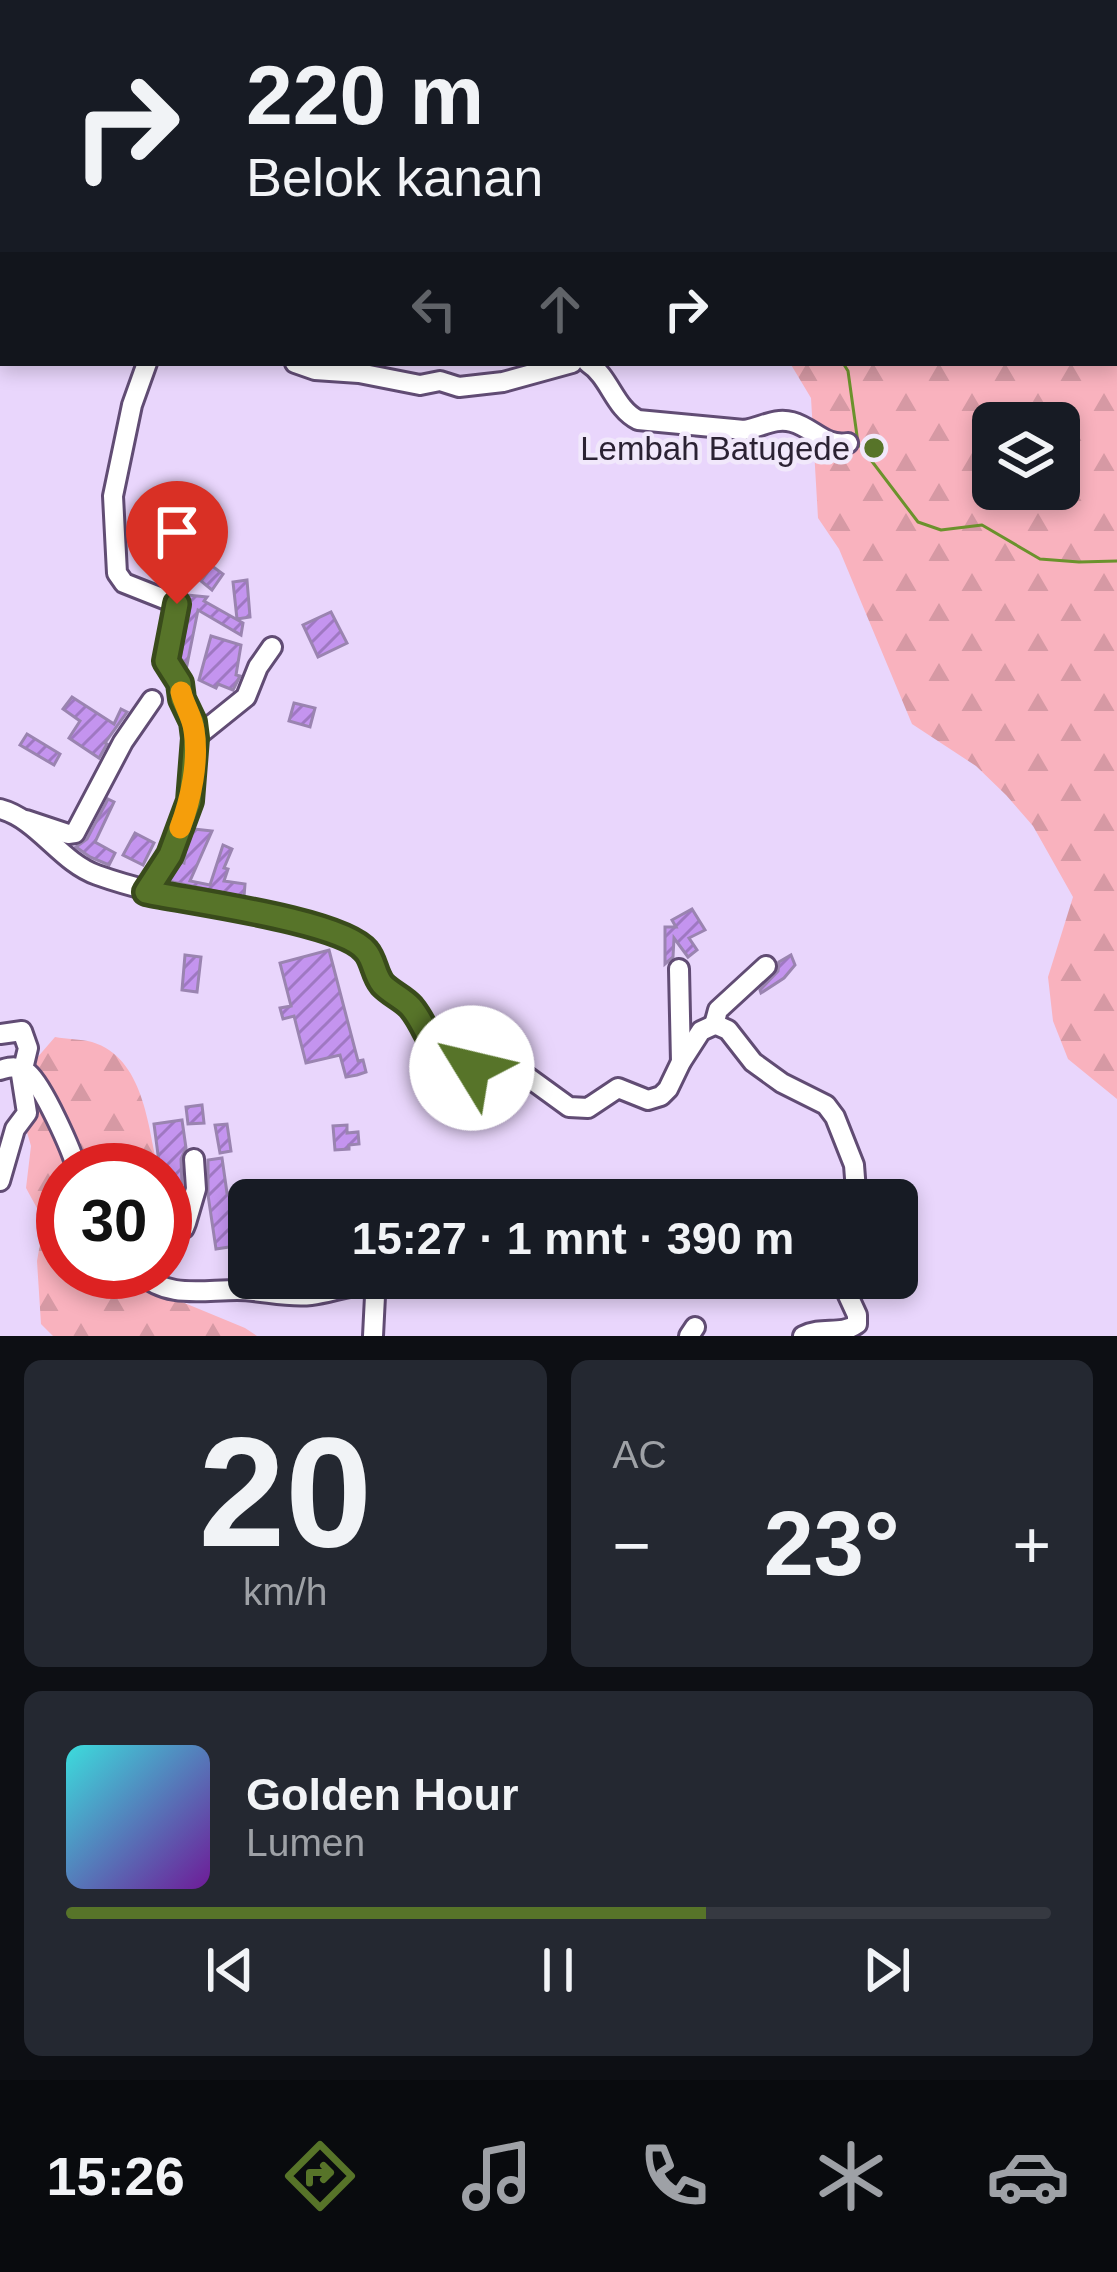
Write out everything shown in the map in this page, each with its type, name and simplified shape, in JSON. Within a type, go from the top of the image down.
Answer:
[{"type":"street","points":[[146,366],[132,405],[113,496],[117,573],[124,584],[177,604],[166,661],[180,683],[195,738],[190,801],[170,855],[146,892]]},
{"type":"street","points":[[304,366],[459,387],[503,382],[561,366]]},
{"type":"street","points":[[592,366],[626,414],[638,420],[744,430],[764,422],[790,421],[826,442],[848,443]]},
{"type":"street","points":[[195,738],[246,697],[257,667],[272,647]]},
{"type":"street","points":[[0,809],[75,833],[123,742],[152,700]]},
{"type":"street","points":[[22,819],[89,872],[146,892],[254,911],[354,941],[370,956],[382,984],[411,1007],[442,1058],[472,1068],[507,1062],[569,1107],[588,1108],[618,1088],[652,1100],[668,1090],[701,1031],[714,1025],[728,1030],[753,1062],[782,1084],[826,1105],[854,1165],[855,1179]]},
{"type":"street","points":[[714,1025],[718,1010],[766,967]]},
{"type":"street","points":[[679,969],[681,1061]]},
{"type":"street","points":[[0,1034],[22,1031],[28,1048],[14,1069]]},
{"type":"street","points":[[14,1069],[30,1075],[68,1143]]},
{"type":"street","points":[[0,1181],[15,1129],[27,1113],[14,1069]]},
{"type":"street","points":[[192,1203],[194,1160]]},
{"type":"street","points":[[192,1292],[238,1290],[296,1297],[366,1285],[375,1295],[372,1334]]},
{"type":"street","points":[[803,1336],[820,1331],[841,1335],[857,1324],[850,1299]]},
{"type":"green space","points":[[792,366],[1117,366],[1117,1099],[1068,1059],[1053,1021],[1048,977],[1073,897],[1033,826],[1006,795],[976,766],[912,724],[839,549],[818,518],[811,398]]},
{"type":"green space","points":[[55,1037],[92,1042],[109,1050],[133,1078],[152,1143],[36,1143],[36,1206],[26,1188],[31,1146],[19,1105],[30,1066]]},
{"type":"green space","points":[[39,1299],[175,1299],[257,1336],[53,1336],[41,1324]]},
{"type":"building","points":[[212,566],[223,574],[212,590],[201,581]]},
{"type":"building","points":[[247,580],[250,617],[237,619],[233,582]]},
{"type":"building","points":[[187,595],[207,597],[204,601],[243,623],[241,635],[198,610],[187,665],[180,658],[190,607]]},
{"type":"building","points":[[331,612],[347,643],[318,657],[303,625]]},
{"type":"building","points":[[211,636],[241,645],[236,675],[240,676],[233,690],[199,680]]},
{"type":"building","points":[[72,697],[114,724],[121,709],[127,712],[99,758],[69,738],[80,721],[63,709]]},
{"type":"building","points":[[294,703],[315,708],[310,727],[289,721]]},
{"type":"building","points":[[27,734],[60,754],[54,765],[20,745]]},
{"type":"building","points":[[108,799],[114,802],[95,842],[115,853],[109,865],[76,847],[87,839]]},
{"type":"building","points":[[194,829],[212,831],[190,881],[210,885],[223,845],[232,849],[224,881],[245,884],[244,897],[168,881],[184,863]]},
{"type":"building","points":[[135,833],[154,843],[143,865],[123,855]]},
{"type":"building","points":[[692,909],[705,930],[689,938],[697,950],[688,957],[674,938],[673,957],[665,964],[665,927],[676,927],[672,920]]},
{"type":"building","points":[[329,950],[358,1061],[363,1060],[366,1072],[346,1077],[340,1055],[306,1063],[294,1016],[283,1019],[280,1008],[291,1006],[280,963]]},
{"type":"building","points":[[185,955],[201,957],[197,992],[182,990]]},
{"type":"building","points":[[791,955],[795,965],[761,993],[778,971],[779,962]]},
{"type":"building","points":[[202,1105],[204,1123],[188,1124],[186,1107]]},
{"type":"building","points":[[182,1120],[185,1143],[156,1143],[154,1124]]},
{"type":"building","points":[[227,1124],[231,1151],[220,1153],[215,1125]]},
{"type":"building","points":[[347,1125],[347,1133],[358,1132],[359,1144],[335,1150],[333,1126]]},
{"type":"building","points":[[222,1158],[228,1193],[228,1247],[216,1249],[208,1160]]},
{"type":"waterway","points":[[845,366],[858,443],[918,522],[941,530],[982,525],[1040,559],[1117,561]]},
{"type":"slow traffic","points":[[180,828],[190,801],[195,738],[181,692]]},
{"type":"place","name":"Lembah Batugede","points":[[874,448]]},
{"type":"route","points":[[177,604],[166,661],[180,683],[193,722],[190,801],[170,855],[146,892],[254,911],[354,941],[370,956],[382,984],[411,1007],[437,1053],[455,1065],[472,1068]]}]
